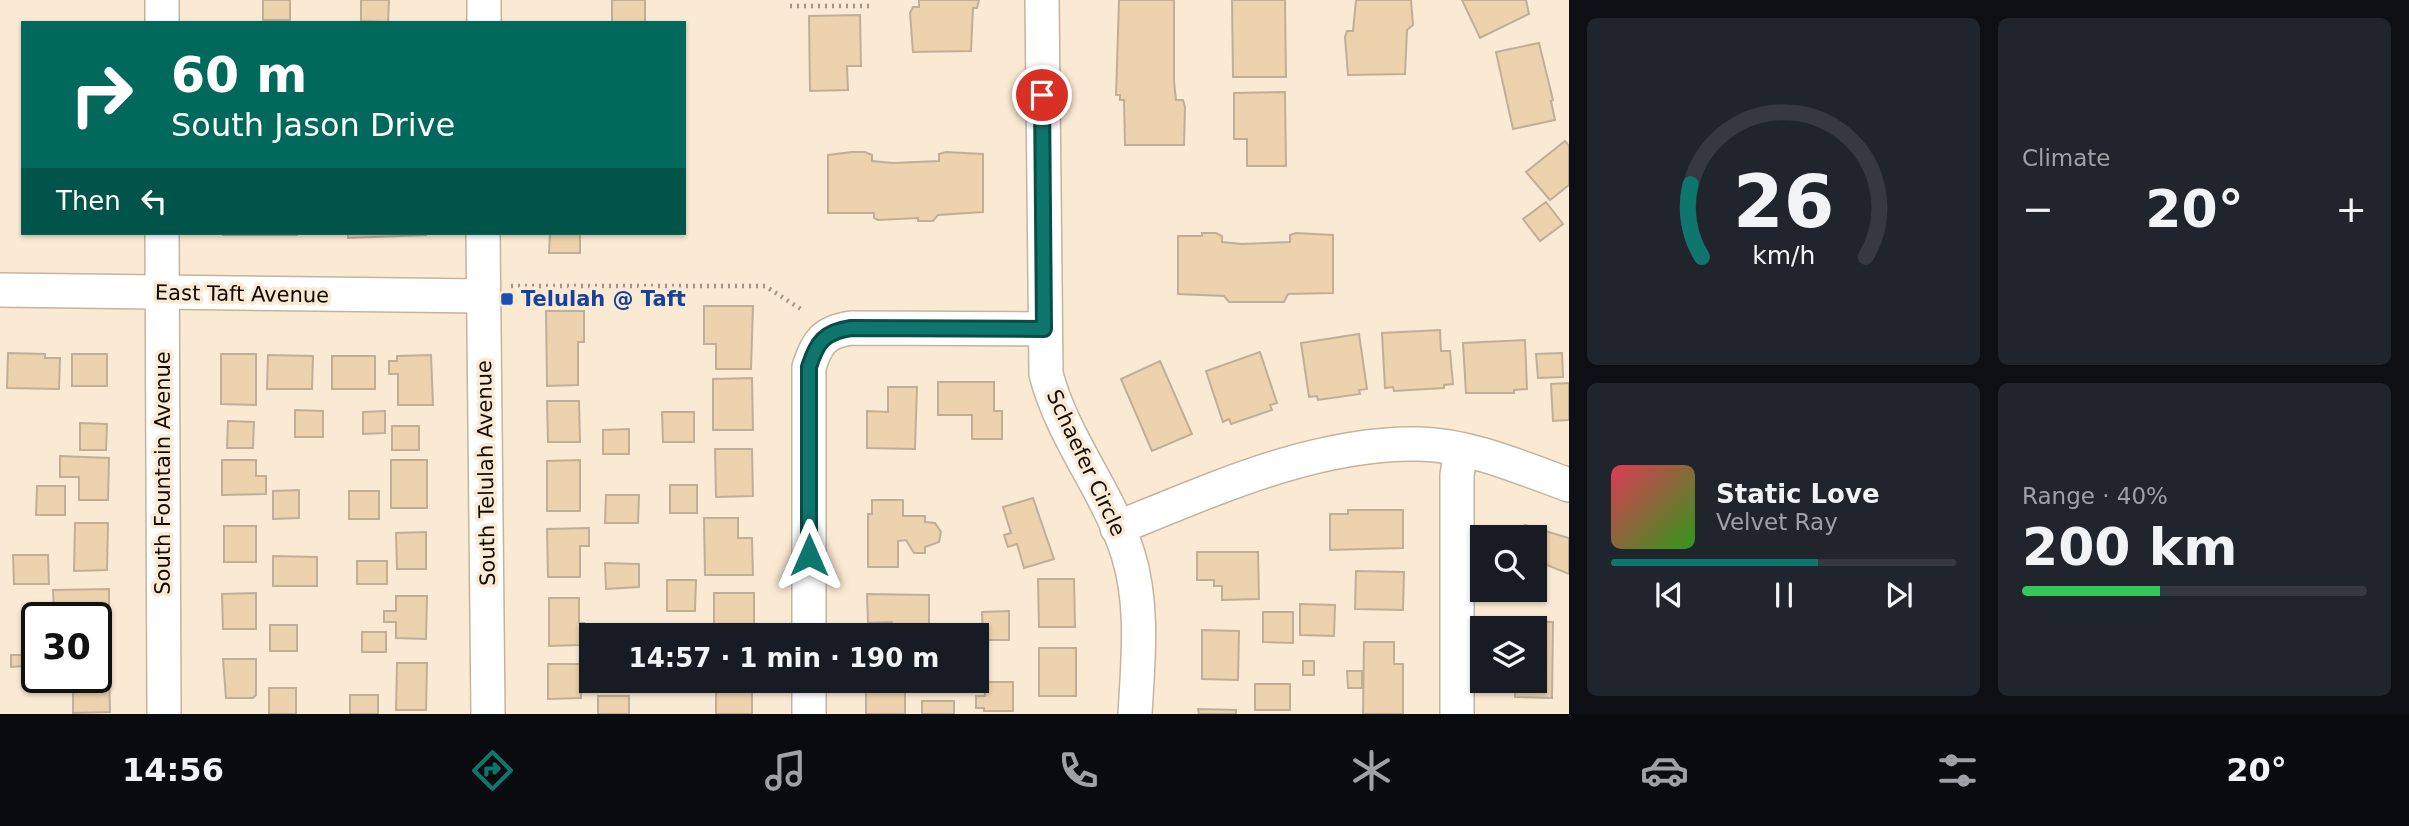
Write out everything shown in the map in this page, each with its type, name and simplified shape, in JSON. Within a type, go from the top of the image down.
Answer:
[{"type":"street","points":[[162,0],[162,21]]},
{"type":"street","points":[[484,0],[484,21]]},
{"type":"street","name":"Schaefer Circle","points":[[1042,0],[1046,374],[1052,399],[1128,555],[1138,611],[1135,714]]},
{"type":"street","name":"South Fountain Avenue","points":[[162,235],[164,714]]},
{"type":"street","name":"South Telulah Avenue","points":[[483,235],[488,714]]},
{"type":"street","name":"East Taft Avenue","points":[[0,290],[484,296]]},
{"type":"street","points":[[809,623],[809,367],[816,347],[824,336],[851,328],[1044,329]]},
{"type":"street","points":[[1117,528],[1261,471],[1302,460],[1420,444],[1461,450],[1569,485]]},
{"type":"street","points":[[1457,714],[1457,475],[1461,450]]},
{"type":"street","points":[[809,693],[809,714]]},
{"type":"path","points":[[790,6],[870,6]]},
{"type":"path","points":[[516,286],[765,286],[804,312]]},
{"type":"building","points":[[263,0],[290,0],[290,20],[263,20]]},
{"type":"building","points":[[361,0],[389,0],[388,21],[361,21]]},
{"type":"building","points":[[612,0],[645,0],[645,21],[612,21]]},
{"type":"building","points":[[919,0],[979,0],[977,8],[973,8],[971,51],[913,52],[910,13],[913,7],[919,7]]},
{"type":"building","points":[[1119,0],[1174,0],[1174,81],[1176,100],[1183,100],[1185,107],[1184,145],[1125,145],[1124,100],[1120,100],[1120,95],[1116,95]]},
{"type":"building","points":[[1232,0],[1285,0],[1286,77],[1233,77]]},
{"type":"building","points":[[1356,0],[1411,0],[1413,25],[1407,30],[1405,74],[1348,75],[1345,37],[1347,31],[1353,31]]},
{"type":"building","points":[[1462,0],[1526,0],[1529,14],[1480,38]]},
{"type":"building","points":[[860,15],[861,66],[847,66],[848,90],[810,91],[809,16]]},
{"type":"building","points":[[1539,43],[1553,100],[1555,120],[1513,129],[1496,52]]},
{"type":"building","points":[[1285,92],[1286,166],[1247,166],[1247,139],[1234,139],[1234,93]]},
{"type":"building","points":[[1565,141],[1569,146],[1569,185],[1550,200],[1526,172]]},
{"type":"building","points":[[852,152],[872,155],[872,161],[893,163],[939,161],[939,154],[946,152],[983,154],[983,212],[938,215],[933,221],[918,221],[918,218],[878,220],[874,218],[874,213],[828,213],[828,155]]},
{"type":"building","points":[[1546,202],[1563,224],[1540,241],[1523,219]]},
{"type":"building","points":[[1202,233],[1216,233],[1222,236],[1222,242],[1242,244],[1290,242],[1290,235],[1296,233],[1333,235],[1333,293],[1288,294],[1284,302],[1229,302],[1224,296],[1178,294],[1178,236],[1202,236]]},
{"type":"building","points":[[348,235],[426,235],[348,238]]},
{"type":"building","points":[[550,235],[580,235],[580,253],[549,253]]},
{"type":"building","points":[[704,306],[753,306],[751,369],[716,369],[716,344],[704,344]]},
{"type":"building","points":[[546,311],[584,311],[584,342],[578,342],[578,385],[547,386]]},
{"type":"building","points":[[1440,330],[1441,351],[1450,351],[1453,384],[1444,385],[1444,388],[1394,391],[1393,387],[1385,388],[1382,333]]},
{"type":"building","points":[[1359,334],[1367,389],[1359,390],[1360,394],[1318,400],[1317,396],[1309,397],[1301,343]]},
{"type":"building","points":[[1525,340],[1527,389],[1514,390],[1514,393],[1466,393],[1463,343]]},
{"type":"building","points":[[1260,352],[1277,403],[1270,405],[1272,410],[1231,424],[1229,419],[1223,422],[1206,371]]},
{"type":"building","points":[[8,353],[45,354],[45,358],[60,358],[59,389],[7,388]]},
{"type":"building","points":[[1562,353],[1563,377],[1538,378],[1536,354]]},
{"type":"building","points":[[72,354],[107,354],[107,386],[72,386]]},
{"type":"building","points":[[221,354],[256,354],[256,405],[221,404]]},
{"type":"building","points":[[268,355],[313,356],[312,389],[267,389]]},
{"type":"building","points":[[431,355],[433,405],[398,405],[398,374],[389,374],[389,361],[397,361],[397,356]]},
{"type":"building","points":[[332,356],[375,356],[375,389],[332,389]]},
{"type":"building","points":[[1160,361],[1192,434],[1152,451],[1121,379]]},
{"type":"building","points":[[752,378],[753,430],[713,430],[713,379]]},
{"type":"building","points":[[938,382],[994,382],[994,411],[1002,411],[1002,439],[972,439],[972,415],[938,415]]},
{"type":"building","points":[[1569,383],[1569,420],[1553,421],[1551,384]]},
{"type":"building","points":[[888,387],[917,387],[915,449],[867,448],[867,411],[888,412]]},
{"type":"building","points":[[547,401],[579,401],[580,442],[548,442]]},
{"type":"building","points":[[295,410],[323,411],[323,437],[295,437]]},
{"type":"building","points":[[385,411],[385,433],[363,434],[363,412]]},
{"type":"building","points":[[662,412],[694,412],[694,442],[663,442]]},
{"type":"building","points":[[228,421],[254,422],[253,448],[227,448]]},
{"type":"building","points":[[80,423],[107,424],[106,450],[80,450]]},
{"type":"building","points":[[392,426],[419,426],[419,450],[392,450]]},
{"type":"building","points":[[629,429],[629,454],[603,454],[603,430]]},
{"type":"building","points":[[715,449],[752,449],[753,496],[716,497]]},
{"type":"building","points":[[60,456],[109,458],[108,500],[79,500],[79,477],[60,477]]},
{"type":"building","points":[[222,460],[256,460],[256,476],[266,476],[266,494],[222,495]]},
{"type":"building","points":[[391,460],[427,460],[427,508],[391,508]]},
{"type":"building","points":[[580,460],[580,511],[547,511],[547,461]]},
{"type":"building","points":[[670,485],[697,485],[697,513],[670,513]]},
{"type":"building","points":[[37,486],[65,486],[65,515],[36,515]]},
{"type":"building","points":[[299,490],[299,518],[273,519],[273,491]]},
{"type":"building","points":[[349,491],[379,491],[379,519],[349,519]]},
{"type":"building","points":[[606,495],[639,495],[638,523],[605,523]]},
{"type":"building","points":[[1033,498],[1054,559],[1024,568],[1017,544],[1008,547],[1004,535],[1011,533],[1003,507]]},
{"type":"building","points":[[872,500],[903,500],[903,516],[925,516],[925,522],[935,523],[941,532],[939,542],[925,547],[925,553],[914,553],[906,540],[898,541],[898,567],[868,567],[868,514],[872,514]]},
{"type":"building","points":[[1348,510],[1403,510],[1403,548],[1330,550],[1330,514],[1348,514]]},
{"type":"building","points":[[704,518],[738,518],[738,538],[752,538],[753,575],[705,575]]},
{"type":"building","points":[[75,523],[108,523],[107,570],[74,571]]},
{"type":"building","points":[[224,526],[256,526],[256,562],[224,562]]},
{"type":"building","points":[[589,528],[589,546],[580,546],[580,577],[548,577],[547,529]]},
{"type":"building","points":[[426,532],[426,569],[397,569],[396,533]]},
{"type":"building","points":[[1547,532],[1569,538],[1569,574],[1547,565]]},
{"type":"building","points":[[1197,552],[1258,552],[1259,599],[1222,600],[1222,586],[1214,586],[1214,580],[1197,580]]},
{"type":"building","points":[[13,555],[48,555],[49,584],[14,584]]},
{"type":"building","points":[[273,556],[317,557],[317,586],[273,586]]},
{"type":"building","points":[[357,561],[387,561],[387,584],[357,584]]},
{"type":"building","points":[[605,563],[639,564],[639,587],[606,589]]},
{"type":"building","points":[[1356,571],[1404,572],[1403,610],[1355,609]]},
{"type":"building","points":[[1038,579],[1074,579],[1075,627],[1039,627]]},
{"type":"building","points":[[667,580],[696,580],[695,611],[667,611]]},
{"type":"building","points":[[109,589],[109,602],[54,602],[53,590]]},
{"type":"building","points":[[256,593],[256,629],[223,629],[222,594]]},
{"type":"building","points":[[714,593],[754,593],[754,623],[714,623]]},
{"type":"building","points":[[867,594],[929,595],[929,623],[868,623]]},
{"type":"building","points":[[396,596],[427,596],[426,639],[396,638],[396,622],[384,622],[384,611],[396,611]]},
{"type":"building","points":[[549,598],[579,598],[579,645],[549,646]]},
{"type":"building","points":[[1300,604],[1335,605],[1334,636],[1300,635]]},
{"type":"building","points":[[1009,611],[1009,640],[989,640],[989,623],[982,623],[982,612]]},
{"type":"building","points":[[1263,612],[1293,612],[1293,643],[1263,642]]},
{"type":"building","points":[[1547,622],[1553,622],[1552,698],[1515,697],[1515,693],[1547,693]]},
{"type":"building","points":[[270,625],[297,625],[297,651],[270,651]]},
{"type":"building","points":[[1202,630],[1239,631],[1238,680],[1202,679]]},
{"type":"building","points":[[362,632],[386,632],[386,652],[362,652]]},
{"type":"building","points":[[1364,642],[1394,642],[1394,664],[1403,664],[1403,714],[1363,714]]},
{"type":"building","points":[[1039,648],[1076,648],[1076,696],[1039,696]]},
{"type":"building","points":[[11,655],[21,655],[21,666],[11,667]]},
{"type":"building","points":[[223,659],[256,659],[256,695],[253,698],[226,698]]},
{"type":"building","points":[[1303,661],[1314,661],[1314,675],[1303,675]]},
{"type":"building","points":[[397,663],[427,663],[426,710],[396,710]]},
{"type":"building","points":[[548,664],[579,664],[581,698],[548,699]]},
{"type":"building","points":[[1347,671],[1362,671],[1362,688],[1348,688]]},
{"type":"building","points":[[989,682],[1013,682],[1013,711],[984,711],[984,708],[976,708],[976,696],[985,696],[985,693],[989,693]]},
{"type":"building","points":[[1255,684],[1290,684],[1290,710],[1255,710]]},
{"type":"building","points":[[269,688],[296,688],[296,714],[269,714]]},
{"type":"building","points":[[73,693],[110,693],[110,712],[73,713]]},
{"type":"building","points":[[716,693],[752,693],[752,714],[716,714]]},
{"type":"building","points":[[866,693],[905,693],[905,714],[866,714]]},
{"type":"building","points":[[350,695],[378,695],[378,714],[350,714]]},
{"type":"building","points":[[598,696],[629,696],[629,714],[598,714]]},
{"type":"building","points":[[922,701],[954,701],[954,714],[922,714]]},
{"type":"building","points":[[1198,709],[1236,710],[1236,714],[1199,714]]},
{"type":"place","name":"Telulah @ Taft","points":[[507,299]]},
{"type":"route","points":[[809,555],[809,367],[816,347],[824,336],[835,330],[851,328],[1044,329],[1042,95]]}]
